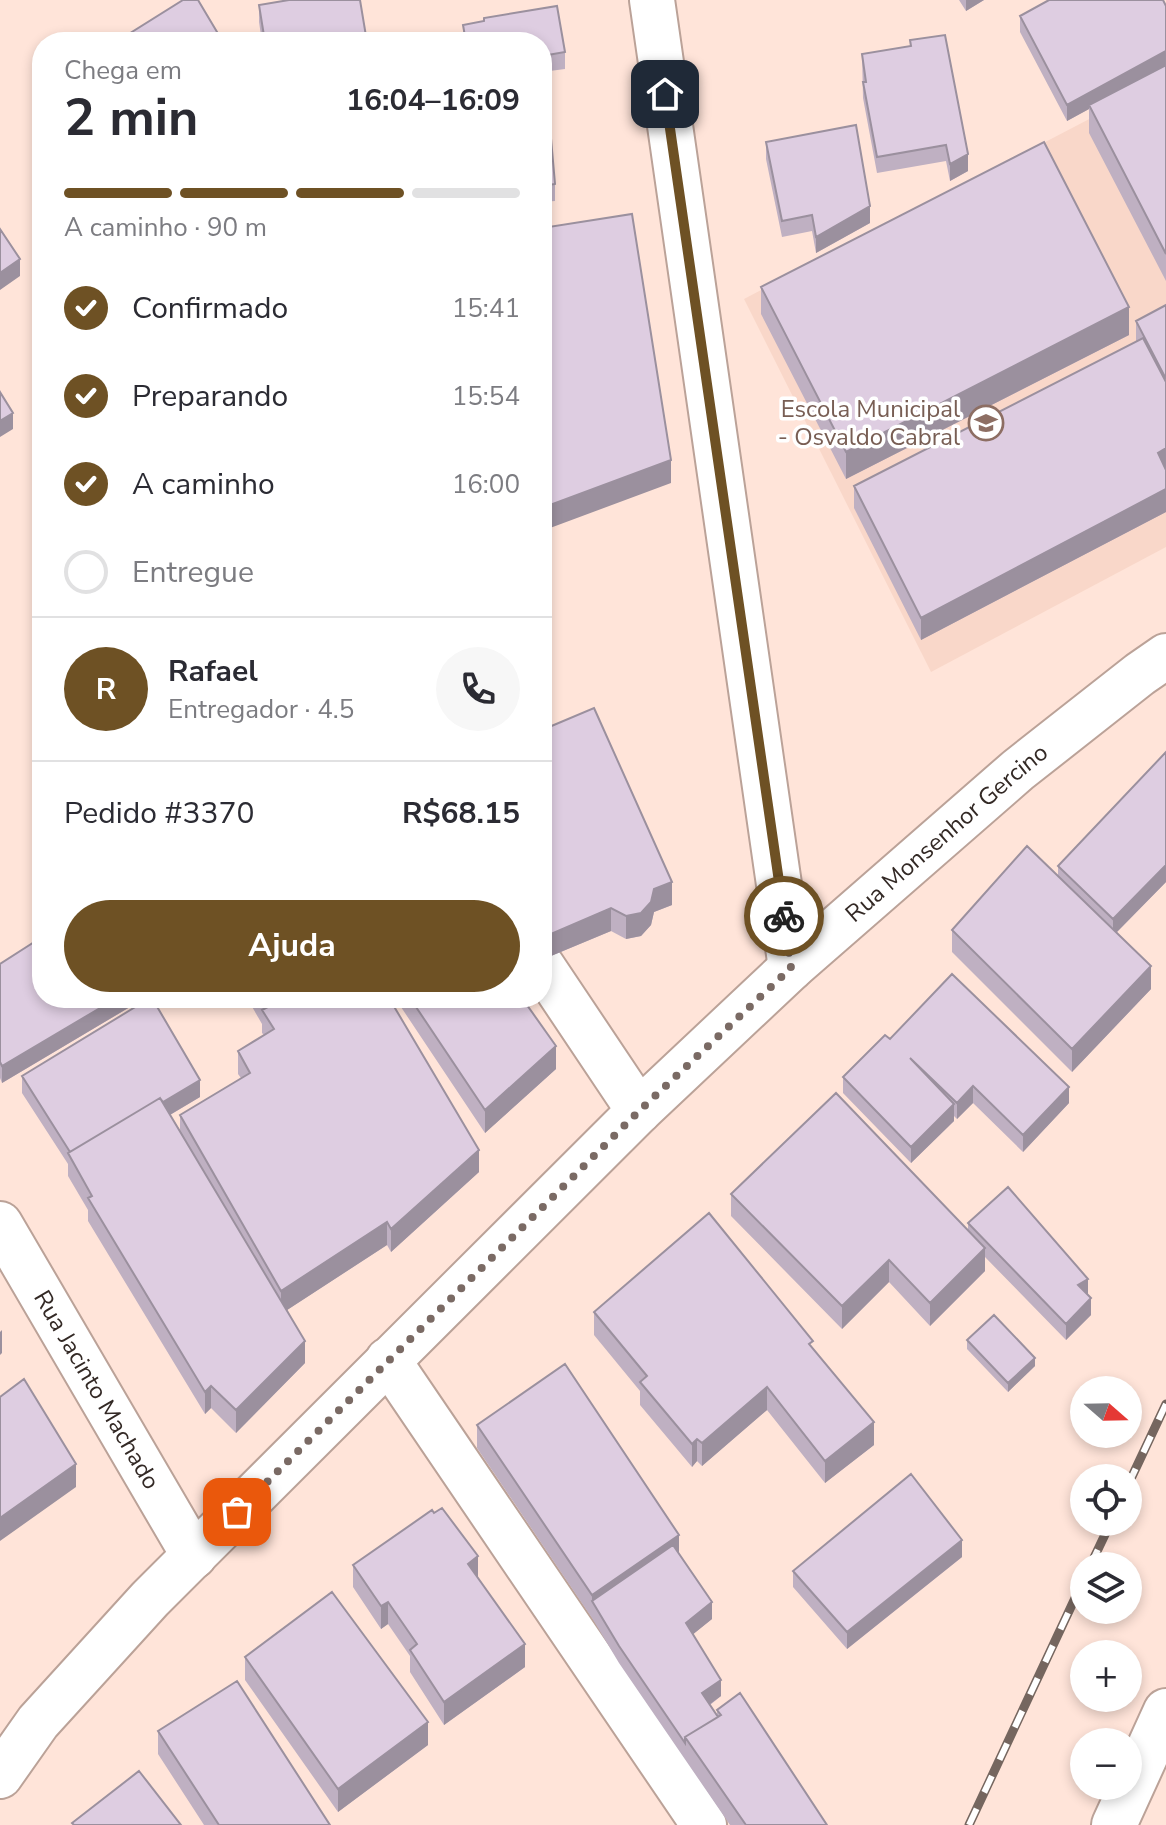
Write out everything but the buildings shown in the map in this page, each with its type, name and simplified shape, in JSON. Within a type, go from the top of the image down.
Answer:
[{"type":"main road","points":[[652,0],[791,968]]},
{"type":"main road","name":"Rua Monsenhor Gercino","points":[[0,1776],[38,1722],[150,1599],[639,1111],[791,968],[1018,770],[1166,656]]},
{"type":"main road","points":[[552,981],[639,1111]]},
{"type":"main road","name":"Rua Jacinto Machado","points":[[4,1242],[194,1556]]},
{"type":"main road","points":[[388,1360],[704,1825]]},
{"type":"main road","points":[[1114,1825],[1166,1711]]},
{"type":"shaded area","name":"Escola Municipal - Osvaldo Cabral","points":[[1166,79],[1166,547],[931,672],[744,299]]},
{"type":"railway","points":[[1138,1464],[1166,1404]]},
{"type":"railway","points":[[1097,1552],[1104,1536]]},
{"type":"railway","points":[[969,1825],[1070,1609]]},
{"type":"way so far","points":[[237,1512],[639,1111],[791,968],[784,916]]},
{"type":"place","name":"Escola Municipal - Osvaldo Cabral","points":[[986,423]]},
{"type":"route","points":[[665,94],[784,916]]}]
